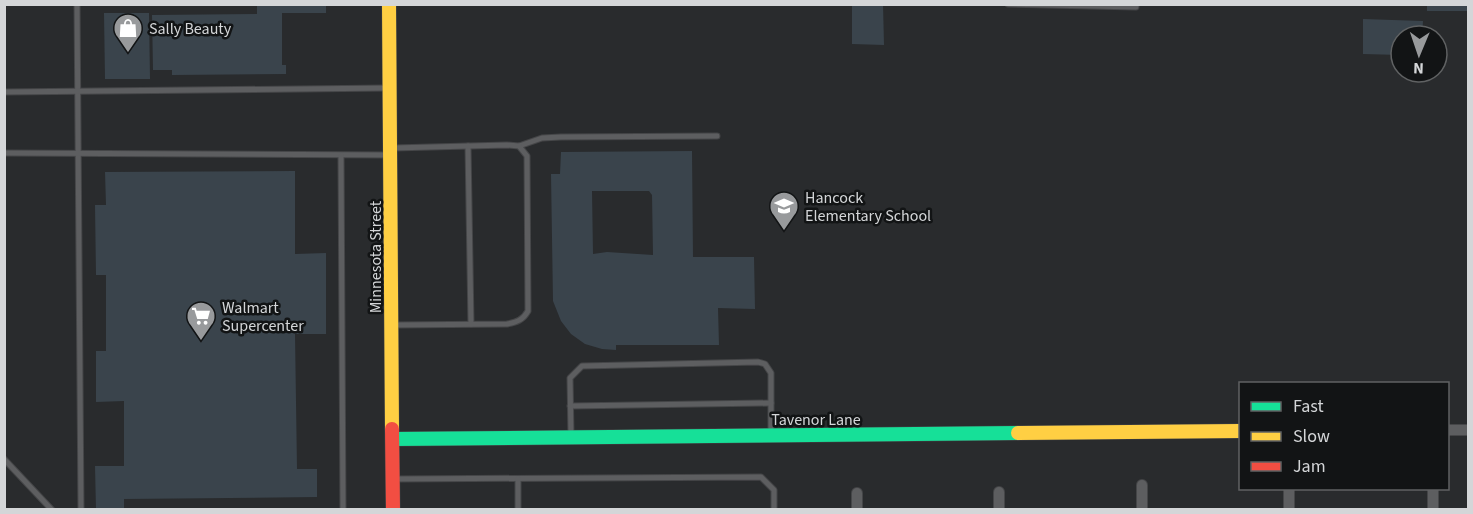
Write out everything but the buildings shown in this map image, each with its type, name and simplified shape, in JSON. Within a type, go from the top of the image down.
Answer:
[{"type":"street","name":"Minnesota Street","points":[[389,4],[393,510]]},
{"type":"street","points":[[1449,430],[1468,430]]},
{"type":"street","name":"Tavenor Lane","points":[[393,439],[1239,431]]},
{"type":"street","points":[[1142,485],[1142,510]]},
{"type":"street","points":[[1289,490],[1289,510]]},
{"type":"street","points":[[1433,490],[1433,510]]},
{"type":"street","points":[[999,492],[999,510]]},
{"type":"street","points":[[857,493],[857,510]]},
{"type":"lane","points":[[77,4],[81,510]]},
{"type":"lane","points":[[1008,4],[1136,7],[1136,4]]},
{"type":"lane","points":[[4,92],[390,88]]},
{"type":"lane","points":[[4,153],[341,156],[468,146],[519,146],[551,137],[717,136]]},
{"type":"lane","points":[[468,146],[471,324]]},
{"type":"lane","points":[[392,325],[517,322],[528,311],[527,156],[519,146]]},
{"type":"lane","points":[[341,156],[343,510]]},
{"type":"lane","points":[[571,437],[570,406],[573,373],[589,364],[758,362],[769,367],[771,435]]},
{"type":"lane","points":[[570,406],[771,403]]},
{"type":"lane","points":[[4,459],[52,510]]},
{"type":"lane","points":[[393,479],[761,477],[774,490],[774,510]]},
{"type":"lane","points":[[518,479],[518,510]]},
{"type":"traffic: fast","points":[[393,439],[1018,433]]},
{"type":"traffic: slow","points":[[389,4],[392,429]]},
{"type":"traffic: slow","points":[[1018,433],[1239,431]]},
{"type":"traffic: jam","points":[[392,429],[393,510]]},
{"type":"place","name":"Sally Beauty","points":[[128,54]]},
{"type":"place","name":"Hancock Elementary School","points":[[784,232]]},
{"type":"place","name":"Walmart Supercenter","points":[[201,342]]}]
